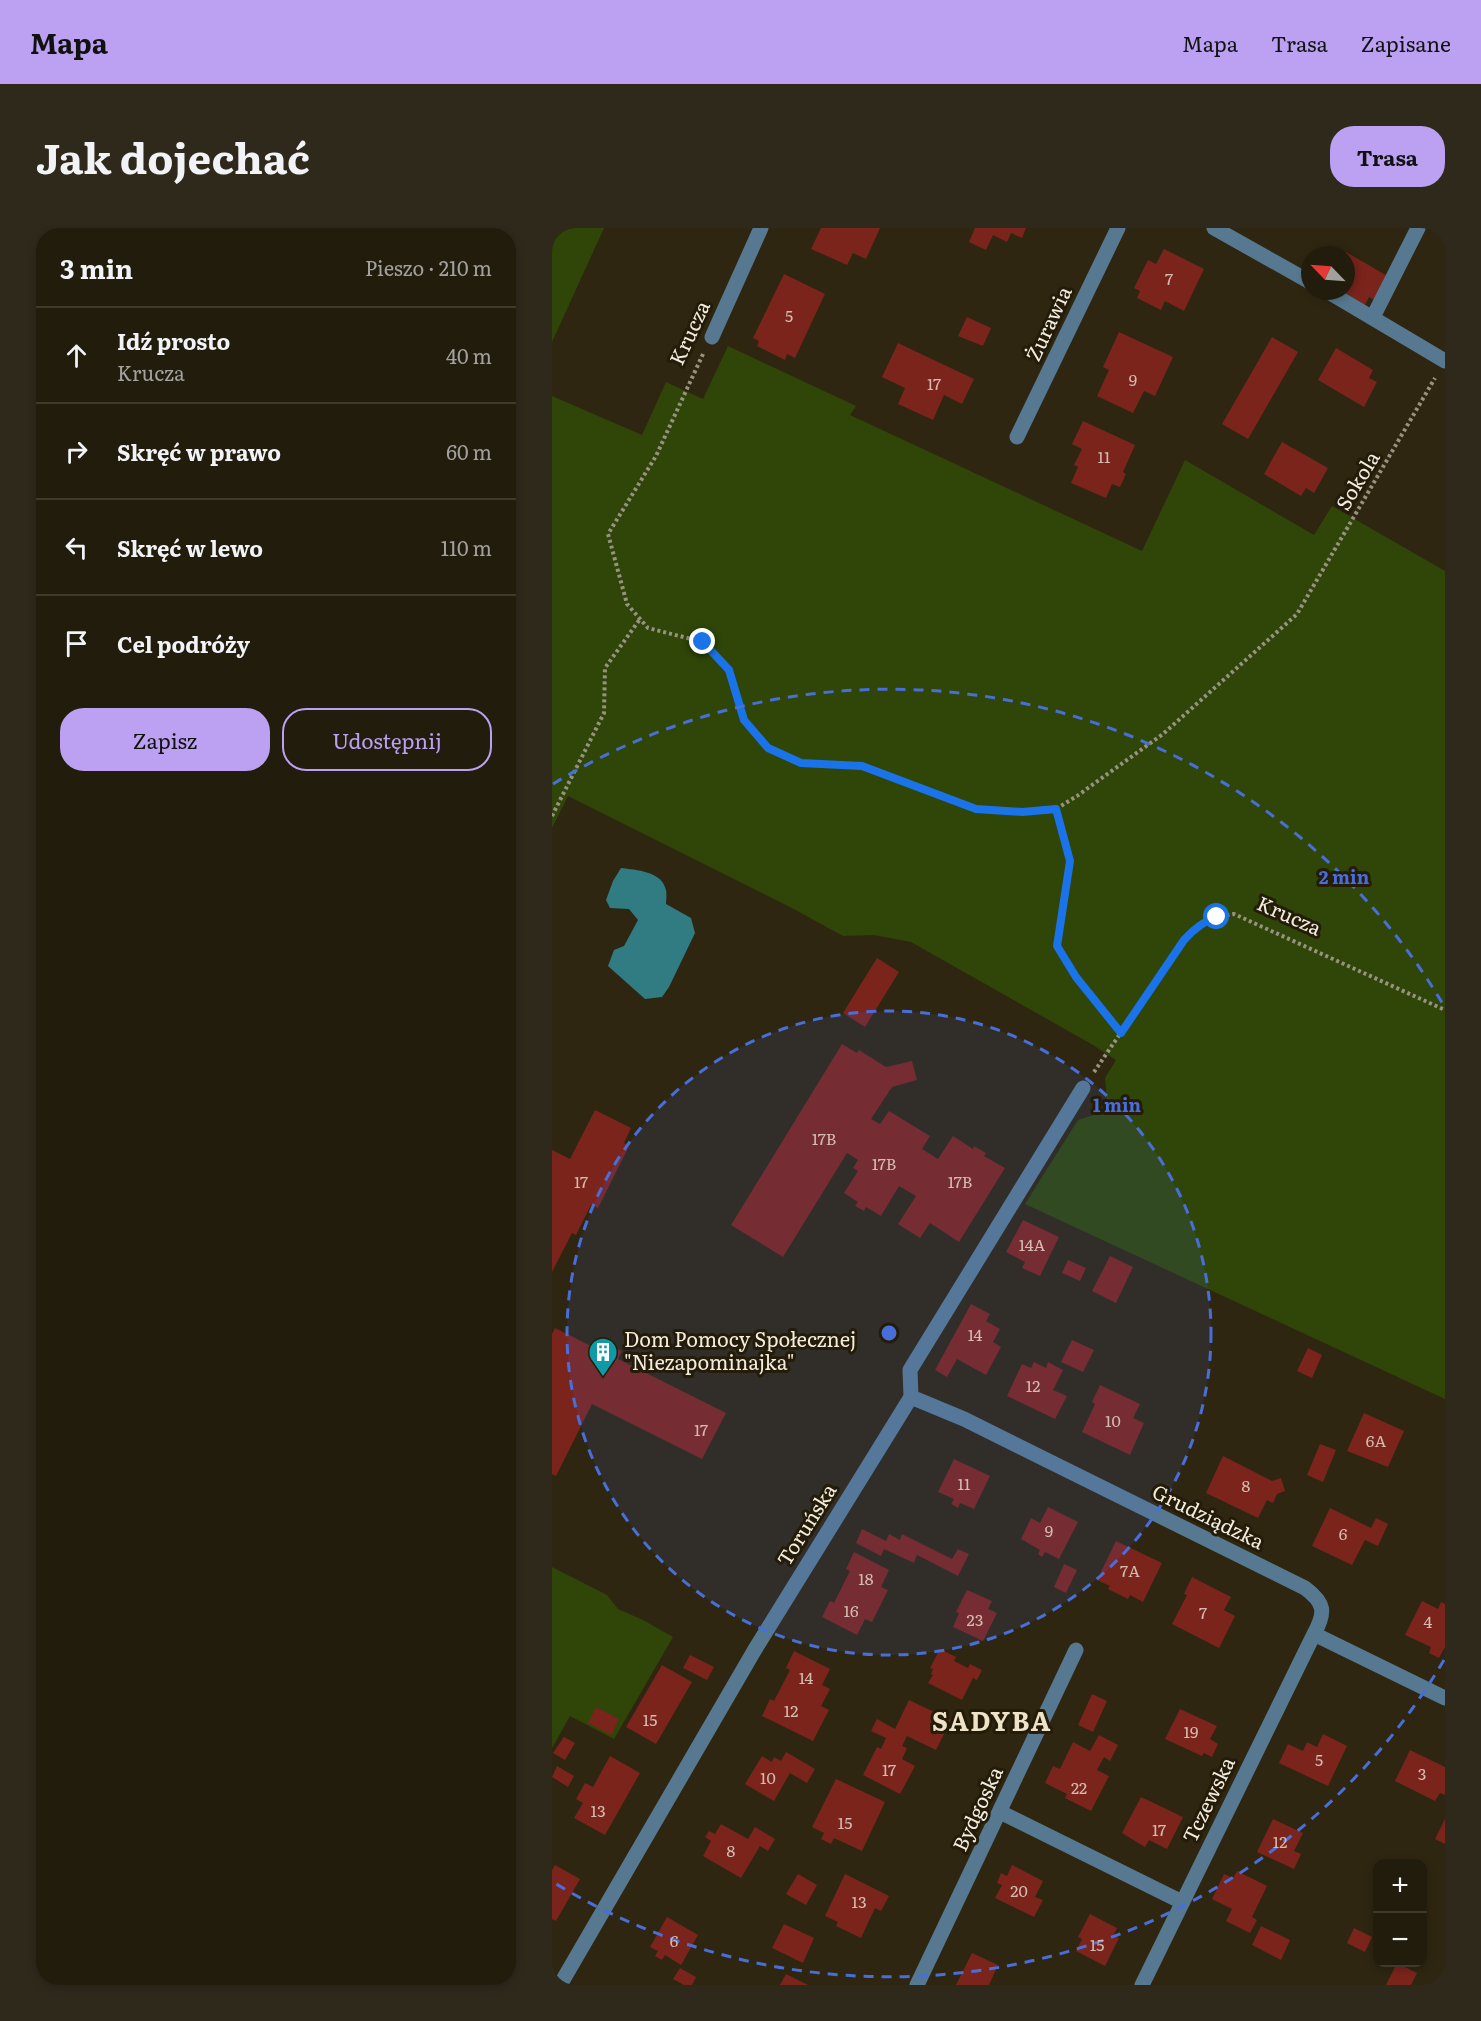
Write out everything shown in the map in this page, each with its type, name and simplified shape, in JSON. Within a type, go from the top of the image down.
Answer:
[{"type":"street","name":"Krucza","points":[[712,337],[761,228]]},
{"type":"street","name":"Żurawia","points":[[1017,437],[1118,228]]},
{"type":"street","points":[[1214,228],[1301,277]]},
{"type":"street","points":[[1372,317],[1418,228]]},
{"type":"street","points":[[1343,300],[1372,317],[1442,367]]},
{"type":"street","points":[[911,1397],[910,1370],[1083,1088]]},
{"type":"street","name":"Grudziądzka","points":[[911,1397],[964,1419],[1305,1588],[1319,1601],[1323,1609],[1322,1620],[1314,1634]]},
{"type":"street","name":"Toruńska","points":[[560,1985],[754,1651],[911,1397]]},
{"type":"street","points":[[1314,1634],[1445,1698]]},
{"type":"street","name":"Tczewska","points":[[1142,1985],[1314,1634]]},
{"type":"street","name":"Bydgoska","points":[[917,1985],[1076,1650]]},
{"type":"street","points":[[1000,1812],[1182,1902]]},
{"type":"path","name":"Krucza","points":[[640,619],[627,604],[608,534],[656,456],[712,337]]},
{"type":"path","name":"Sokola","points":[[1056,809],[1163,734],[1297,614],[1442,367]]},
{"type":"path","points":[[552,816],[604,713],[605,668],[640,619],[648,628],[703,642],[729,670],[744,720],[768,748],[801,763],[862,766],[976,809],[1022,812],[1056,809],[1070,861],[1057,946],[1076,977],[1121,1033]]},
{"type":"path","name":"Krucza","points":[[1083,1088],[1184,940],[1193,930],[1209,919],[1234,914],[1445,1010]]},
{"type":"green space","points":[[552,228],[604,228],[552,342]]},
{"type":"green space","points":[[728,346],[856,406],[850,415],[1142,551],[1185,460],[1314,535],[1332,506],[1445,571],[1445,1399],[1025,1204],[1078,1120],[1100,1113],[1107,1099],[1105,1078],[1116,1060],[1093,1045],[911,942],[874,935],[843,936],[568,796],[552,828],[552,396],[642,435],[666,382],[703,399]]},
{"type":"green space","points":[[552,1567],[607,1595],[618,1609],[673,1637],[614,1739],[570,1716],[552,1748]]},
{"type":"water","points":[[621,868],[654,875],[664,884],[666,904],[691,918],[695,933],[662,997],[645,999],[608,966],[614,950],[624,946],[638,920],[629,909],[610,908],[606,900]]},
{"type":"building","points":[[821,228],[880,228],[866,259],[853,253],[847,265],[811,249]]},
{"type":"building","points":[[975,228],[1026,228],[1022,238],[1011,233],[1007,242],[993,235],[986,250],[969,242]]},
{"type":"building","points":[[1164,249],[1204,269],[1184,311],[1165,301],[1161,310],[1137,298],[1140,291],[1134,288],[1148,260],[1156,264]]},
{"type":"building","points":[[1355,257],[1391,278],[1378,302],[1369,297],[1365,305],[1355,299]]},
{"type":"building","points":[[784,274],[825,294],[795,358],[787,354],[785,360],[757,346],[759,341],[753,338]]},
{"type":"building","points":[[967,317],[991,328],[983,346],[958,336]]},
{"type":"building","points":[[1119,332],[1173,357],[1155,396],[1144,391],[1133,413],[1097,396],[1109,370],[1103,367]]},
{"type":"building","points":[[1272,337],[1298,352],[1248,439],[1222,424]]},
{"type":"building","points":[[898,343],[974,379],[962,404],[944,395],[933,420],[898,404],[905,388],[882,377]]},
{"type":"building","points":[[1336,348],[1373,370],[1369,378],[1377,382],[1364,407],[1318,380]]},
{"type":"building","points":[[1083,421],[1135,445],[1123,472],[1126,474],[1120,487],[1112,484],[1106,498],[1071,483],[1078,467],[1074,465],[1082,449],[1072,444]]},
{"type":"building","points":[[1282,442],[1328,468],[1314,493],[1306,488],[1301,496],[1264,474]]},
{"type":"building","points":[[877,958],[899,972],[865,1027],[843,1013]]},
{"type":"building","points":[[842,1044],[857,1053],[859,1050],[886,1067],[912,1061],[917,1080],[892,1087],[871,1119],[880,1124],[889,1111],[930,1136],[922,1149],[938,1159],[953,1136],[973,1149],[974,1146],[986,1153],[984,1156],[1005,1168],[959,1242],[930,1223],[920,1238],[898,1224],[916,1196],[899,1186],[881,1216],[866,1207],[864,1211],[855,1206],[858,1202],[844,1193],[858,1171],[853,1168],[858,1160],[847,1153],[783,1257],[731,1225]]},
{"type":"building","points":[[595,1110],[631,1128],[624,1143],[629,1146],[598,1208],[591,1205],[576,1235],[572,1233],[552,1272],[552,1150],[570,1159]]},
{"type":"building","points":[[1023,1220],[1059,1237],[1040,1276],[1022,1268],[1025,1262],[1006,1252]]},
{"type":"building","points":[[1110,1256],[1133,1267],[1116,1303],[1092,1291]]},
{"type":"building","points":[[1068,1260],[1086,1268],[1080,1281],[1062,1273]]},
{"type":"building","points":[[971,1304],[990,1314],[986,1321],[1000,1329],[993,1342],[1001,1347],[986,1375],[957,1359],[947,1377],[935,1370]]},
{"type":"building","name":"Dom Pomocy Społecznej \"Niezapominajka\"","points":[[555,1328],[607,1354],[611,1346],[622,1351],[618,1359],[726,1413],[702,1459],[592,1404],[556,1476],[552,1474],[552,1334]]},
{"type":"building","points":[[1072,1340],[1094,1350],[1083,1372],[1061,1362]]},
{"type":"building","points":[[1308,1348],[1322,1355],[1312,1378],[1297,1371]]},
{"type":"building","points":[[1034,1362],[1046,1368],[1048,1362],[1063,1370],[1053,1390],[1067,1396],[1055,1419],[1007,1396],[1022,1364],[1031,1368]]},
{"type":"building","points":[[1100,1385],[1140,1404],[1133,1418],[1144,1423],[1130,1455],[1082,1432],[1095,1404],[1092,1402]]},
{"type":"building","points":[[1364,1413],[1404,1431],[1388,1467],[1347,1451]]},
{"type":"building","points":[[1320,1444],[1336,1450],[1323,1482],[1307,1475]]},
{"type":"building","points":[[1223,1456],[1272,1481],[1281,1478],[1285,1491],[1277,1494],[1273,1503],[1267,1500],[1258,1518],[1206,1493]]},
{"type":"building","points":[[954,1459],[990,1476],[974,1509],[960,1503],[958,1508],[951,1504],[954,1499],[938,1492]]},
{"type":"building","points":[[1048,1507],[1078,1522],[1059,1559],[1045,1552],[1042,1557],[1038,1554],[1040,1550],[1021,1539],[1031,1518],[1040,1523]]},
{"type":"building","points":[[1330,1508],[1371,1528],[1376,1518],[1388,1524],[1378,1546],[1365,1540],[1352,1565],[1312,1546]]},
{"type":"building","points":[[862,1529],[886,1541],[889,1534],[900,1540],[902,1534],[952,1559],[958,1549],[969,1554],[958,1576],[917,1555],[914,1563],[884,1549],[881,1556],[856,1543]]},
{"type":"building","points":[[1116,1541],[1162,1563],[1143,1602],[1130,1595],[1128,1599],[1108,1589],[1110,1586],[1097,1580]]},
{"type":"building","points":[[854,1552],[889,1570],[881,1587],[888,1590],[872,1622],[865,1619],[857,1635],[822,1617],[830,1601],[834,1603],[850,1571],[846,1569]]},
{"type":"building","points":[[1064,1564],[1077,1570],[1066,1593],[1054,1587]]},
{"type":"building","points":[[1192,1577],[1231,1597],[1224,1610],[1235,1616],[1219,1648],[1172,1624],[1187,1595],[1184,1594]]},
{"type":"building","points":[[967,1590],[992,1601],[988,1609],[997,1613],[983,1641],[953,1627],[959,1613],[956,1612]]},
{"type":"building","points":[[1422,1601],[1438,1609],[1441,1602],[1445,1604],[1445,1647],[1439,1658],[1429,1653],[1431,1647],[1405,1635]]},
{"type":"building","points":[[940,1649],[956,1657],[954,1661],[968,1668],[970,1664],[982,1670],[977,1680],[973,1678],[962,1700],[928,1683],[933,1675],[931,1674],[933,1669],[930,1668]]},
{"type":"building","points":[[794,1651],[830,1669],[822,1685],[830,1689],[821,1706],[829,1710],[813,1741],[762,1716],[770,1699],[774,1701],[790,1670],[786,1668]]},
{"type":"building","points":[[690,1655],[714,1667],[707,1680],[683,1668]]},
{"type":"building","points":[[662,1665],[692,1682],[656,1744],[626,1727]]},
{"type":"building","points":[[1092,1694],[1107,1701],[1093,1732],[1078,1725]]},
{"type":"building","points":[[909,1700],[951,1720],[936,1750],[907,1736],[902,1746],[907,1748],[902,1759],[915,1766],[900,1794],[863,1775],[877,1747],[881,1749],[886,1738],[871,1731],[877,1719],[895,1729]]},
{"type":"building","points":[[596,1707],[619,1719],[611,1735],[588,1723]]},
{"type":"building","points":[[1180,1709],[1217,1726],[1210,1739],[1218,1744],[1212,1757],[1204,1753],[1202,1756],[1165,1739]]},
{"type":"building","points":[[1323,1734],[1347,1746],[1328,1786],[1279,1763],[1288,1744],[1303,1751],[1307,1742],[1317,1747]]},
{"type":"building","points":[[1099,1735],[1118,1745],[1110,1761],[1104,1757],[1097,1770],[1109,1776],[1091,1811],[1065,1798],[1067,1794],[1045,1783],[1053,1766],[1060,1769],[1073,1742],[1090,1751]]},
{"type":"building","points":[[564,1737],[575,1743],[565,1760],[553,1753]]},
{"type":"building","points":[[1410,1750],[1445,1767],[1445,1795],[1440,1793],[1435,1801],[1395,1781]]},
{"type":"building","points":[[786,1752],[815,1769],[807,1783],[790,1773],[774,1801],[745,1784],[762,1756],[772,1762],[774,1757],[781,1761]]},
{"type":"building","points":[[610,1756],[640,1773],[605,1835],[574,1818],[583,1803],[576,1799],[585,1783],[593,1787]]},
{"type":"building","points":[[557,1766],[574,1776],[568,1787],[552,1777]]},
{"type":"building","points":[[836,1779],[885,1802],[862,1851],[834,1838],[831,1844],[821,1839],[824,1833],[812,1827]]},
{"type":"building","points":[[1141,1797],[1183,1817],[1167,1849],[1149,1840],[1145,1847],[1122,1833]]},
{"type":"building","points":[[1273,1819],[1303,1833],[1294,1851],[1301,1854],[1294,1869],[1257,1852]]},
{"type":"building","points":[[1445,1819],[1445,1844],[1435,1839]]},
{"type":"building","points":[[721,1824],[748,1839],[755,1827],[775,1839],[768,1851],[760,1846],[741,1878],[703,1856],[711,1841],[705,1837],[709,1831],[715,1834]]},
{"type":"building","points":[[555,1865],[580,1879],[556,1921],[552,1919],[552,1870]]},
{"type":"building","points":[[1012,1865],[1043,1881],[1035,1897],[1043,1900],[1034,1917],[995,1898],[1002,1885],[997,1883],[1001,1873],[1007,1876]]},
{"type":"building","points":[[1237,1871],[1267,1886],[1252,1917],[1257,1920],[1250,1933],[1226,1921],[1232,1909],[1212,1899],[1224,1874],[1233,1878]]},
{"type":"building","points":[[798,1874],[817,1885],[806,1905],[786,1894]]},
{"type":"building","points":[[845,1874],[889,1896],[881,1911],[875,1908],[861,1938],[836,1926],[838,1922],[825,1916]]},
{"type":"building","points":[[1090,1914],[1117,1928],[1113,1936],[1119,1938],[1105,1966],[1076,1951],[1082,1939],[1078,1937]]},
{"type":"building","points":[[667,1917],[698,1935],[681,1965],[665,1955],[662,1960],[655,1956],[658,1951],[650,1947]]},
{"type":"building","points":[[784,1924],[814,1938],[803,1963],[772,1948]]},
{"type":"building","points":[[1261,1926],[1290,1940],[1281,1960],[1252,1945]]},
{"type":"building","points":[[1354,1928],[1372,1937],[1365,1952],[1347,1943]]},
{"type":"building","points":[[972,1953],[998,1965],[989,1985],[956,1985]]},
{"type":"building","points":[[1395,1967],[1405,1967],[1417,1973],[1411,1985],[1386,1985]]},
{"type":"building","points":[[680,1968],[696,1977],[692,1985],[684,1985],[673,1979]]},
{"type":"building","points":[[786,1974],[808,1985],[780,1985]]},
{"type":"place","name":"Dom Pomocy Społecznej \"Niezapominajka\"","points":[[603,1378]]},
{"type":"district","name":"SADYBA","points":[[992,1722]]},
{"type":"route","points":[[703,642],[729,670],[744,720],[768,748],[801,763],[862,766],[976,809],[1022,812],[1056,809],[1070,861],[1057,946],[1076,977],[1121,1033],[1184,940],[1193,930],[1209,919],[1217,917]]}]
